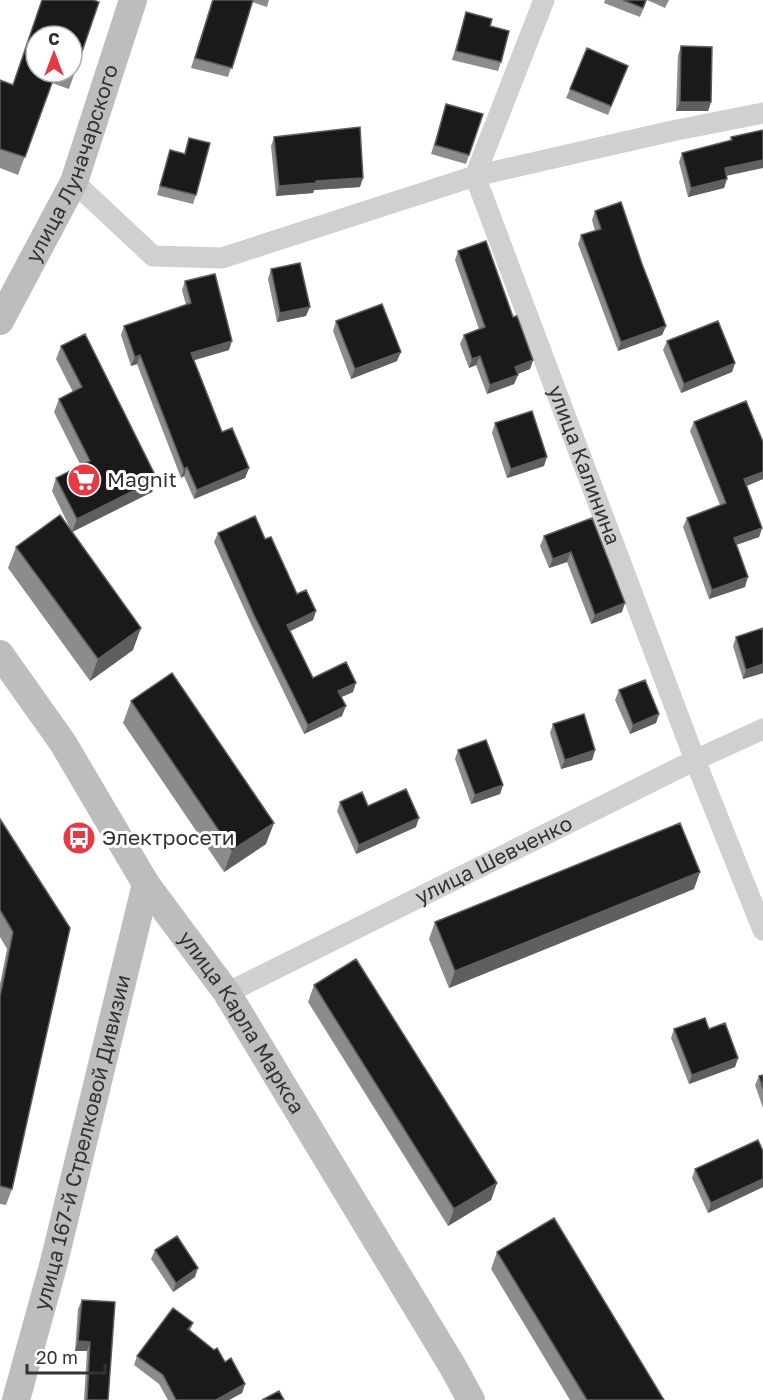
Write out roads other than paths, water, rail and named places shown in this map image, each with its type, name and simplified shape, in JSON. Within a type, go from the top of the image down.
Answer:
[{"type":"street","name":"улица Луначарского","points":[[0,321],[74,182],[133,0]]},
{"type":"street","points":[[475,176],[544,0]]},
{"type":"street","points":[[74,182],[153,256],[222,258],[475,176],[672,131],[763,113]]},
{"type":"street","name":"улица Калинина","points":[[475,176],[695,760],[763,930]]},
{"type":"street","name":"улица Карла Маркса","points":[[0,654],[63,743],[146,884],[227,993],[471,1400]]},
{"type":"street","name":"улица Шевченко","points":[[227,993],[695,760],[763,729]]},
{"type":"street","name":"улица 167-й Стрелковой Дивизии","points":[[16,1400],[53,1266],[146,884]]},
{"type":"place","name":"Magnit","points":[[84,480]]},
{"type":"place","name":"Электросети","points":[[79,838]]}]
